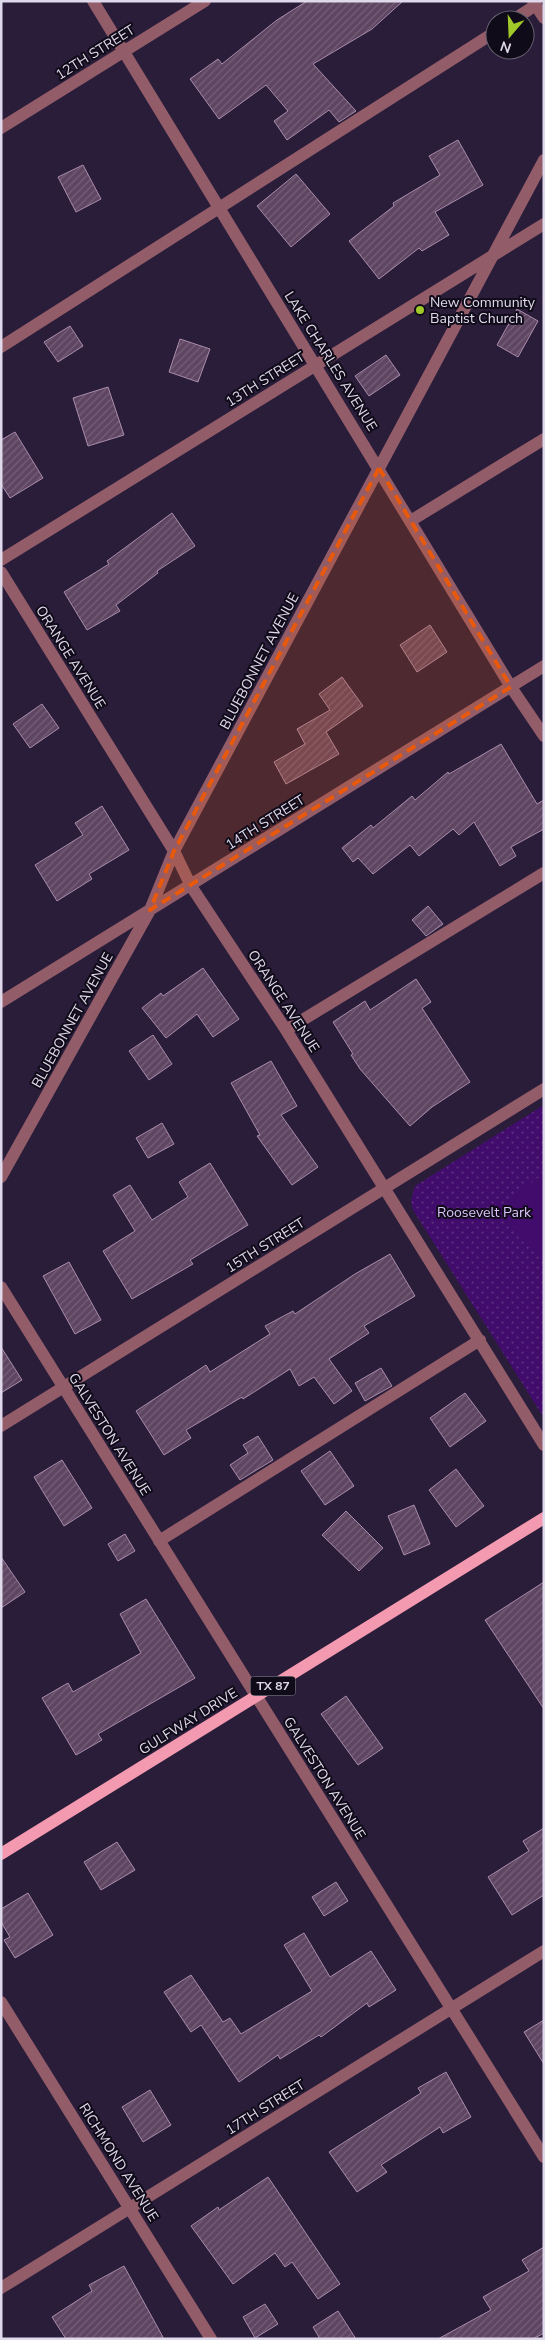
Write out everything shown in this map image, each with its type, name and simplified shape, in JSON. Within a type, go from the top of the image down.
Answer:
[{"type":"main road","name":"GULFWAY DRIVE","points":[[1,1854],[544,1518]]},
{"type":"street","name":"LAKE CHARLES AVENUE","points":[[93,1],[219,209],[412,520],[511,686],[544,736]]},
{"type":"street","name":"12TH STREET","points":[[1,128],[205,1]]},
{"type":"street","points":[[535,3],[544,18]]},
{"type":"street","points":[[1,347],[485,38]]},
{"type":"street","name":"BLUEBONNET AVENUE","points":[[1,1177],[150,910],[174,851],[544,160]]},
{"type":"street","name":"13TH STREET","points":[[1,560],[544,224]]},
{"type":"street","points":[[412,520],[544,439]]},
{"type":"street","name":"ORANGE AVENUE","points":[[1,572],[174,851],[191,886],[286,1030],[544,1445]]},
{"type":"street","name":"14TH STREET","points":[[1,1002],[544,666]]},
{"type":"street","points":[[286,1030],[544,873]]},
{"type":"street","name":"15TH STREET","points":[[1,1426],[544,1089]]},
{"type":"street","name":"GALVESTON AVENUE","points":[[1,1287],[544,2157]]},
{"type":"street","points":[[158,1540],[480,1340]]},
{"type":"street","name":"17TH STREET","points":[[1,2288],[544,1952]]},
{"type":"street","name":"RICHMOND AVENUE","points":[[1,2002],[212,2339]]},
{"type":"highlighted area","points":[[379,468],[511,687],[150,910],[174,851]]},
{"type":"green space","name":"Roosevelt Park","points":[[544,1105],[544,1418],[413,1210],[411,1201],[415,1186]]},
{"type":"green space","points":[[544,1174],[544,1262],[515,1233],[498,1208]]},
{"type":"building","points":[[307,1],[403,1],[372,29],[313,64],[356,111],[339,122],[329,110],[287,140],[274,121],[288,111],[266,85],[219,119],[190,79],[218,59],[222,64],[277,20]]},
{"type":"building","points":[[458,140],[483,185],[435,212],[449,235],[422,251],[419,248],[379,279],[349,241],[394,206],[393,203],[440,175],[429,156]]},
{"type":"building","points":[[83,165],[101,199],[76,212],[58,177]]},
{"type":"building","points":[[296,174],[330,214],[291,247],[257,206]]},
{"type":"building","points":[[517,309],[538,321],[518,357],[497,345]]},
{"type":"building","points":[[70,326],[83,346],[58,362],[44,342]]},
{"type":"building","points":[[180,339],[210,349],[198,382],[169,372]]},
{"type":"building","points":[[386,355],[400,375],[369,396],[355,376]]},
{"type":"building","points":[[108,387],[124,435],[88,446],[73,398]]},
{"type":"building","points":[[15,432],[43,478],[10,498],[1,484],[1,440]]},
{"type":"building","points":[[172,513],[195,546],[157,571],[158,573],[116,605],[120,611],[87,630],[64,592],[109,564],[107,561]]},
{"type":"building","points":[[430,625],[447,652],[417,672],[400,645]]},
{"type":"building","points":[[342,677],[363,706],[326,732],[339,754],[286,784],[274,762],[305,744],[297,729],[330,710],[319,694]]},
{"type":"building","points":[[42,704],[59,728],[30,748],[13,724]]},
{"type":"building","points":[[501,744],[537,804],[544,800],[544,829],[511,847],[516,856],[500,866],[474,822],[459,835],[453,829],[419,856],[410,845],[373,874],[358,858],[353,862],[342,848],[371,825],[373,828],[412,796],[415,800],[448,772],[449,774]]},
{"type":"building","points":[[102,806],[129,850],[89,874],[92,879],[57,901],[35,865],[83,835],[75,823]]},
{"type":"building","points":[[428,906],[443,924],[426,936],[412,920]]},
{"type":"building","points":[[203,968],[239,1019],[213,1037],[197,1014],[166,1038],[142,1008],[161,993],[163,996]]},
{"type":"building","points":[[416,979],[431,1002],[422,1008],[470,1082],[432,1107],[410,1126],[360,1069],[333,1022],[365,1001],[370,1010]]},
{"type":"building","points":[[153,1035],[172,1064],[149,1080],[129,1051]]},
{"type":"building","points":[[271,1061],[297,1106],[281,1115],[318,1167],[292,1185],[257,1136],[260,1135],[231,1083]]},
{"type":"building","points":[[162,1123],[174,1144],[148,1158],[136,1138]]},
{"type":"building","points":[[210,1163],[248,1225],[190,1260],[193,1264],[132,1299],[103,1251],[135,1231],[113,1195],[130,1185],[152,1220],[188,1197],[179,1182]]},
{"type":"building","points":[[390,1254],[415,1296],[364,1326],[369,1333],[329,1359],[352,1391],[334,1404],[314,1377],[299,1386],[290,1369],[243,1399],[242,1397],[186,1430],[191,1438],[164,1455],[136,1411],[206,1365],[210,1372],[270,1334],[265,1326],[293,1311],[295,1314],[355,1274]]},
{"type":"building","points":[[69,1262],[101,1320],[75,1334],[43,1276]]},
{"type":"building","points":[[1,1347],[22,1380],[1,1393]]},
{"type":"building","points":[[381,1368],[392,1386],[365,1401],[355,1383]]},
{"type":"building","points":[[465,1393],[486,1421],[450,1447],[430,1418]]},
{"type":"building","points":[[258,1436],[273,1460],[240,1480],[230,1465],[248,1453],[243,1445]]},
{"type":"building","points":[[330,1451],[354,1486],[325,1505],[301,1471]]},
{"type":"building","points":[[62,1460],[92,1508],[64,1526],[34,1477]]},
{"type":"building","points":[[456,1469],[484,1506],[456,1527],[429,1490]]},
{"type":"building","points":[[414,1505],[430,1544],[404,1555],[388,1516]]},
{"type":"building","points":[[346,1511],[383,1548],[359,1571],[322,1535]]},
{"type":"building","points":[[125,1534],[135,1551],[118,1561],[108,1544]]},
{"type":"building","points":[[1,1557],[25,1592],[1,1608]]},
{"type":"building","points":[[544,1582],[544,1709],[485,1620]]},
{"type":"building","points":[[146,1599],[195,1678],[98,1734],[102,1740],[76,1755],[42,1698],[68,1683],[73,1692],[141,1653],[120,1614]]},
{"type":"building","points":[[346,1696],[383,1748],[358,1765],[321,1714]]},
{"type":"building","points":[[544,1828],[544,1895],[512,1915],[488,1877],[529,1851],[523,1841]]},
{"type":"building","points":[[117,1842],[135,1870],[101,1890],[84,1862]]},
{"type":"building","points":[[336,1882],[348,1901],[324,1916],[312,1897]]},
{"type":"building","points":[[28,1893],[53,1935],[15,1958],[4,1940],[10,1937],[1,1922],[1,1909]]},
{"type":"building","points":[[304,1933],[330,1977],[371,1951],[396,1990],[369,2007],[367,2003],[321,2037],[319,2035],[280,2059],[278,2055],[239,2082],[201,2025],[191,2032],[164,1992],[191,1975],[223,2022],[230,2018],[241,2034],[312,1991],[284,1945]]},
{"type":"building","points":[[544,2020],[544,2064],[524,2032]]},
{"type":"building","points":[[446,2072],[471,2117],[443,2133],[440,2127],[381,2165],[387,2172],[357,2192],[329,2152],[421,2093],[418,2088]]},
{"type":"building","points":[[150,2090],[171,2125],[143,2142],[122,2107]]},
{"type":"building","points":[[268,2177],[340,2284],[318,2299],[292,2262],[285,2267],[275,2253],[233,2284],[191,2226],[218,2207],[219,2210]]},
{"type":"building","points":[[544,2247],[544,2333],[533,2339],[438,2339],[491,2310],[483,2297],[529,2271],[522,2260]]},
{"type":"building","points":[[124,2266],[164,2339],[66,2339],[52,2317],[92,2291],[89,2285]]},
{"type":"building","points":[[265,2304],[278,2324],[255,2338],[243,2317]]},
{"type":"building","points":[[338,2311],[356,2339],[320,2339],[313,2327]]},
{"type":"place","name":"New Community Baptist Church","points":[[420,310]]}]
